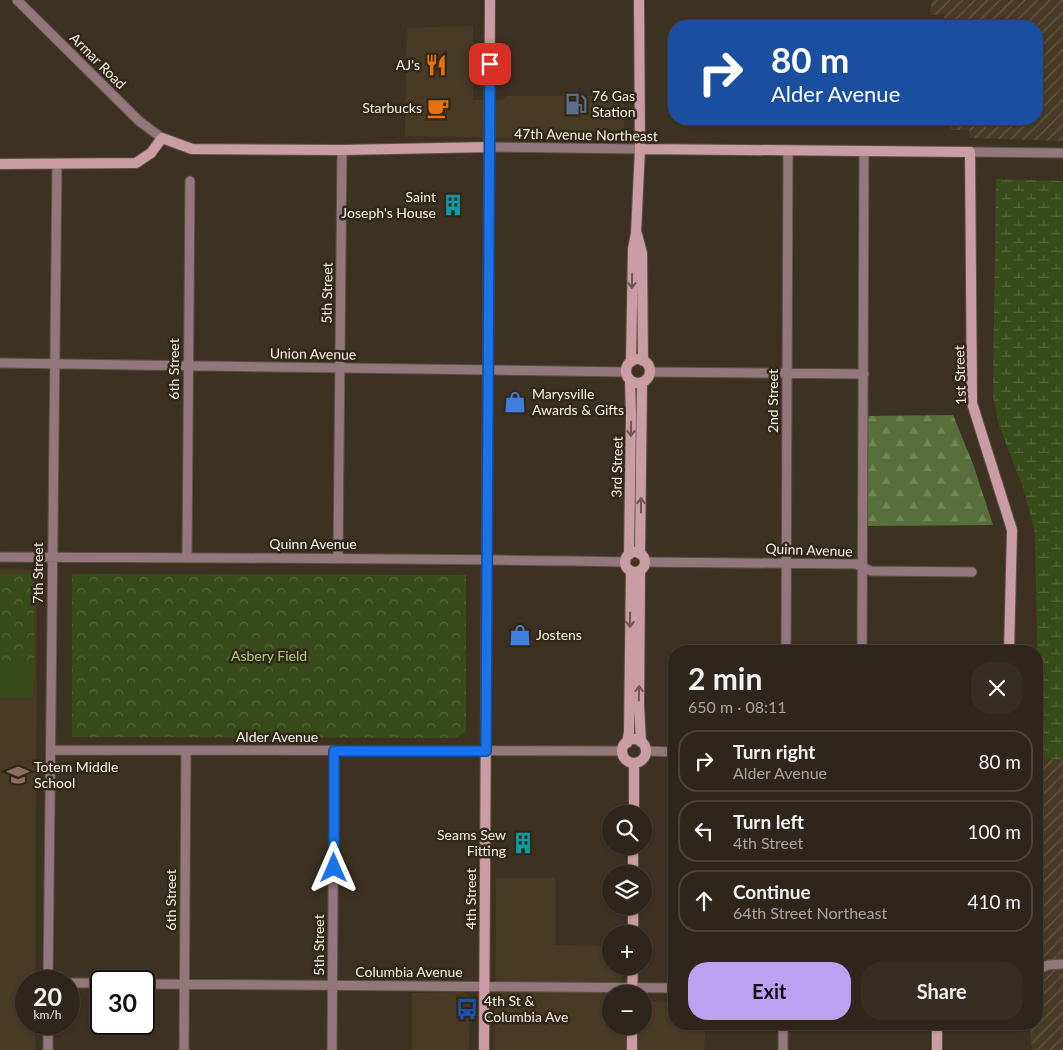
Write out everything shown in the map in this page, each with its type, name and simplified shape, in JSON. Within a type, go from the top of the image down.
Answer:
[{"type":"street","name":"Armar Road","points":[[17,0],[138,121],[162,138]]},
{"type":"street","name":"4th Street","points":[[484,1050],[490,0]]},
{"type":"street","name":"3rd Street","points":[[639,0],[640,149],[636,233],[633,249],[629,371],[639,706],[644,747]]},
{"type":"street","name":"47th Avenue Northeast","points":[[162,138],[192,149],[342,150],[490,147],[1063,153]]},
{"type":"street","points":[[0,164],[136,163],[151,153],[162,138]]},
{"type":"street","name":"5th Street","points":[[338,558],[342,150]]},
{"type":"street","name":"2nd Street","points":[[786,645],[788,151]]},
{"type":"street","points":[[862,645],[864,151]]},
{"type":"street","name":"1st Street","points":[[970,152],[972,403],[1012,530],[1009,645]]},
{"type":"street","name":"7th Street","points":[[48,970],[57,164]]},
{"type":"street","name":"6th Street","points":[[187,557],[187,366],[190,181]]},
{"type":"street","name":"3rd Street","points":[[636,233],[642,253],[643,361]]},
{"type":"street","points":[[638,360],[643,361],[648,365],[650,372],[648,377],[638,383],[629,371],[638,360]]},
{"type":"street","name":"Union Avenue","points":[[0,363],[629,371]]},
{"type":"street","points":[[650,372],[864,374]]},
{"type":"street","name":"3rd Street","points":[[625,747],[629,732],[642,382]]},
{"type":"street","name":"Quinn Avenue","points":[[0,557],[487,559],[856,564],[871,571],[972,572]]},
{"type":"street","points":[[644,747],[643,760],[634,763],[626,760],[625,747],[634,740],[644,747],[668,751]]},
{"type":"street","name":"Alder Avenue","points":[[51,750],[486,751],[625,747]]},
{"type":"street","name":"6th Street","points":[[184,1050],[186,751]]},
{"type":"street","name":"5th Street","points":[[332,1050],[334,751]]},
{"type":"street","points":[[634,763],[634,805]]},
{"type":"street","points":[[1043,967],[1063,964]]},
{"type":"street","name":"Columbia Avenue","points":[[155,984],[484,986],[602,990]]},
{"type":"street","name":"Columbia Avenue","points":[[652,990],[668,988]]},
{"type":"street","points":[[783,1030],[783,1050]]},
{"type":"street","points":[[937,1050],[938,1030]]},
{"type":"street","points":[[48,1035],[48,1050]]},
{"type":"street","points":[[632,1035],[632,1050]]},
{"type":"shaded area","points":[[932,0],[1063,0],[1063,141],[970,138],[969,130],[951,130],[950,125],[1043,125],[1043,20],[944,20],[944,14],[930,15]]},
{"type":"shaded area","points":[[473,26],[473,100],[502,100],[506,96],[601,96],[604,98],[624,99],[624,130],[616,140],[405,136],[407,28]]},
{"type":"shaded area","name":"Totem Middle School","points":[[0,569],[37,570],[35,970],[15,970],[15,1035],[35,1035],[35,1050],[0,1050]]},
{"type":"shaded area","points":[[1043,759],[1063,760],[1063,1050],[1032,1050],[1030,1030],[1043,1030]]},
{"type":"shaded area","points":[[496,878],[555,878],[555,945],[602,946],[602,975],[621,975],[622,985],[602,985],[602,1035],[652,1035],[652,1001],[668,1002],[668,1030],[705,1030],[705,1050],[495,1050]]},
{"type":"shaded area","points":[[463,992],[467,994],[470,1001],[469,1050],[412,1050],[412,993]]},
{"type":"green space","points":[[996,179],[1063,181],[1063,760],[1043,759],[1043,645],[1037,645],[1035,533],[1023,488],[999,425],[993,396]]},
{"type":"green space","points":[[953,415],[973,464],[993,525],[867,526],[868,416]]},
{"type":"green space","points":[[0,573],[34,573],[34,664],[0,664]]},
{"type":"green space","name":"Asbery Field","points":[[72,574],[466,575],[466,731],[456,738],[72,737]]},
{"type":"green space","points":[[0,664],[34,664],[33,697],[0,697]]},
{"type":"place","name":"AJ's","points":[[436,65]]},
{"type":"place","name":"76 Gas Station","points":[[576,104]]},
{"type":"place","name":"Starbucks","points":[[438,108]]},
{"type":"place","name":"Saint Joseph's House","points":[[453,205]]},
{"type":"place","name":"Marysville Awards & Gifts","points":[[515,402]]},
{"type":"place","name":"Jostens","points":[[520,635]]},
{"type":"place","name":"Totem Middle School","points":[[18,775]]},
{"type":"place","name":"Seams Sew Fitting","points":[[523,843]]},
{"type":"place","name":"4th St & Columbia Ave","points":[[467,1009]]},
{"type":"route","points":[[334,868],[334,751],[486,751],[490,64]]}]
